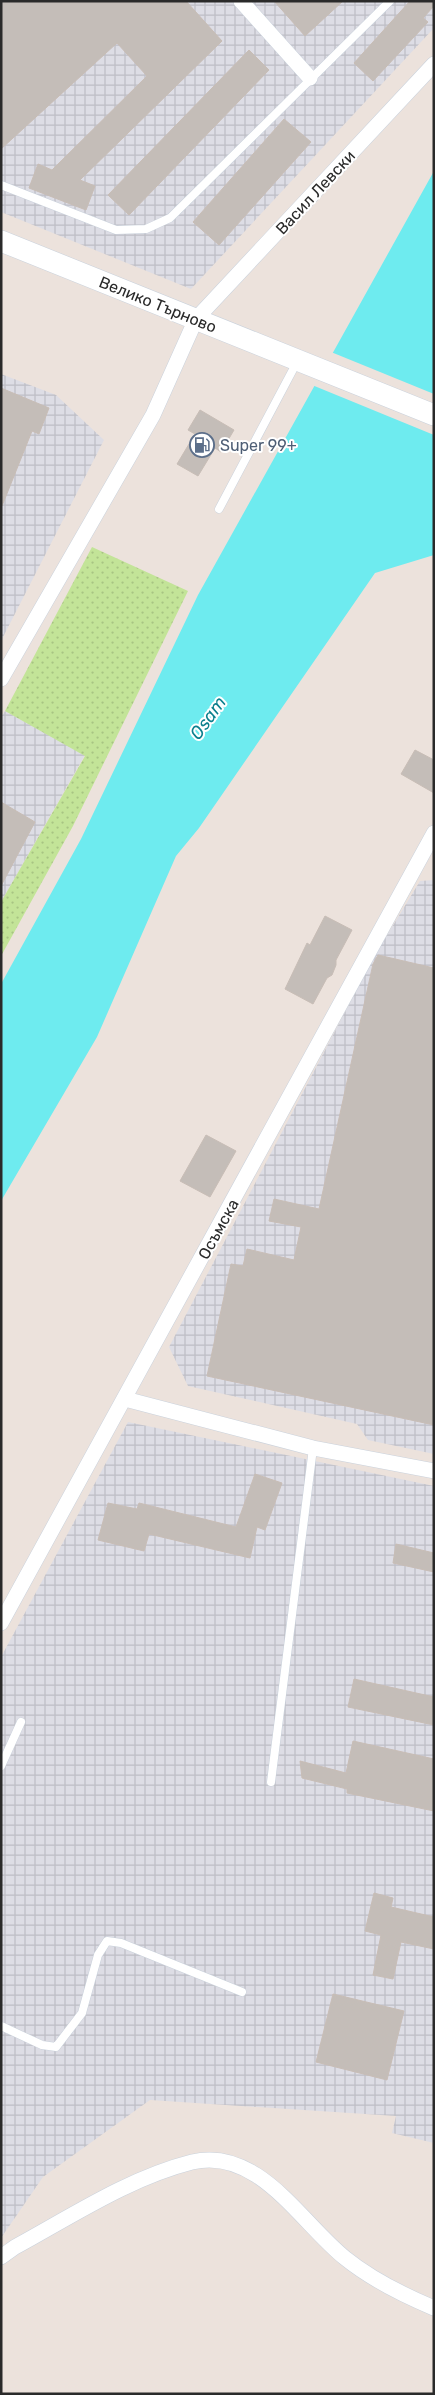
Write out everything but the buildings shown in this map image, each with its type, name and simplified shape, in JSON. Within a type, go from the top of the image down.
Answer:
[{"type":"street","points":[[241,1],[310,78]]},
{"type":"street","name":"Васил Левски","points":[[1,679],[152,415],[196,319],[434,64]]},
{"type":"street","name":"Велико Търново","points":[[1,241],[434,415]]},
{"type":"street","name":"Осъмска","points":[[1,1624],[434,833]]},
{"type":"street","points":[[125,1399],[313,1448],[434,1471]]},
{"type":"street","points":[[1,2257],[15,2247],[128,2186],[193,2162],[218,2160],[244,2167],[268,2183],[346,2258],[406,2297],[434,2308]]},
{"type":"lane","points":[[1,186],[116,230],[146,229],[170,218],[390,1]]},
{"type":"lane","points":[[219,509],[306,364]]},
{"type":"lane","points":[[271,1782],[313,1448]]},
{"type":"lane","points":[[1,1766],[21,1722]]},
{"type":"lane","points":[[1,2026],[42,2046],[56,2048],[82,2013],[98,1955],[107,1941],[121,1942],[242,1992]]},
{"type":"shaded area","points":[[1,1],[434,1],[434,28],[191,289],[1,212]]},
{"type":"shaded area","points":[[1,374],[56,395],[104,440],[1,641]]},
{"type":"shaded area","points":[[5,711],[85,755],[1,902],[1,717]]},
{"type":"shaded area","points":[[434,880],[434,1454],[368,1440],[357,1424],[188,1386],[169,1347],[375,955],[420,881]]},
{"type":"shaded area","points":[[128,1422],[434,1486],[434,2143],[392,2133],[396,2116],[150,2100],[43,2177],[1,2238],[1,1657]]},
{"type":"green space","points":[[92,547],[188,591],[73,826],[1,956],[1,902],[85,756],[5,711]]},
{"type":"water","name":"Osam","points":[[434,171],[434,555],[375,573],[199,828],[176,856],[97,1037],[1,1201],[1,984],[81,839],[198,595]]},
{"type":"pier","points":[[331,352],[434,394],[434,435],[312,385]]},
{"type":"place","name":"Super 99+","points":[[202,445]]}]
